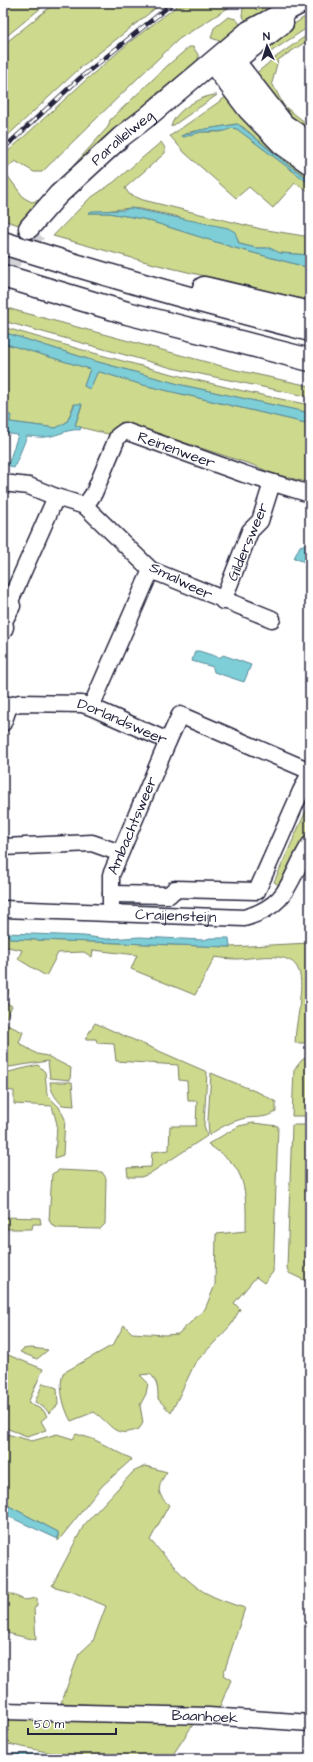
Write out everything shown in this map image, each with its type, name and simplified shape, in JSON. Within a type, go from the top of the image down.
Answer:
[{"type":"highway","points":[[225,63],[283,125],[310,144]]},
{"type":"highway","points":[[225,63],[249,109],[283,144],[310,163]]},
{"type":"highway","points":[[3,234],[122,268],[310,313]]},
{"type":"highway","points":[[3,244],[124,280],[242,313],[310,330]]},
{"type":"highway","points":[[3,276],[127,313],[310,360]]},
{"type":"main road","name":"Parallelweg","points":[[225,63],[249,31],[302,3]]},
{"type":"main road","name":"Parallelweg","points":[[34,229],[225,63],[308,3]]},
{"type":"street","name":"Reinenweer","points":[[85,506],[94,493],[118,436],[125,431],[272,483],[310,494]]},
{"type":"street","name":"Gildersweer","points":[[223,600],[250,531],[260,521],[272,483]]},
{"type":"street","points":[[3,484],[29,486],[56,497],[85,506]]},
{"type":"street","points":[[3,632],[5,627],[4,621],[12,606],[10,601],[56,497]]},
{"type":"street","name":"Smalweer","points":[[85,506],[151,570],[272,619]]},
{"type":"street","points":[[91,706],[151,570]]},
{"type":"street","points":[[3,723],[6,704]]},
{"type":"street","name":"Dorlandsweer","points":[[6,704],[82,704],[91,706],[168,741],[180,715],[310,772]]},
{"type":"street","name":"Ambachtsweer","points":[[111,914],[111,875],[168,741]]},
{"type":"street","points":[[111,894],[169,895],[175,889],[257,892],[300,791],[310,772]]},
{"type":"street","points":[[3,848],[92,843],[120,853]]},
{"type":"street","name":"Craijensteijn","points":[[3,909],[244,918],[261,914],[269,908],[290,886],[303,855],[310,844]]},
{"type":"street","name":"Baanhoek","points":[[3,1711],[208,1716],[310,1723]]},
{"type":"green space","points":[[3,3],[47,3],[3,39]]},
{"type":"green space","points":[[55,3],[162,3],[80,68],[3,140],[3,45]]},
{"type":"green space","points":[[181,3],[236,3],[179,39],[42,172],[34,172],[15,161],[4,171],[24,198],[32,202],[39,200],[74,165],[108,127],[110,120],[167,66],[189,47],[193,47],[199,56],[197,61],[154,96],[43,202],[22,226],[3,220],[3,156],[131,41]]},
{"type":"green space","points":[[251,3],[259,3],[255,6],[256,10],[267,3],[279,3],[248,24],[242,15],[243,8]]},
{"type":"green space","points":[[228,17],[236,19],[243,28],[230,38],[220,41],[211,38],[214,28]]},
{"type":"green space","points":[[303,18],[310,18],[310,26],[269,53],[264,45]]},
{"type":"green space","points":[[310,33],[310,39],[278,60],[272,83],[284,106],[306,123],[310,123],[310,134],[288,117],[254,75]]},
{"type":"green space","points":[[217,95],[171,127],[177,115],[189,105],[203,98]]},
{"type":"green space","points":[[226,97],[310,172],[310,180],[287,164],[243,127],[236,124],[190,132],[181,136],[201,132],[221,132],[232,128],[237,129],[310,184],[310,192],[295,183],[273,208],[249,187],[236,198],[185,153],[170,136]]},
{"type":"green space","points":[[161,142],[165,148],[165,153],[125,188],[129,194],[143,200],[261,229],[310,237],[310,255],[280,253],[266,248],[256,248],[240,244],[236,237],[175,216],[140,209],[130,208],[88,213],[109,213],[143,219],[235,248],[310,268],[310,301],[154,264],[53,236],[89,199],[114,182]]},
{"type":"green space","points":[[3,307],[236,370],[310,386],[310,397],[172,368],[3,321]]},
{"type":"green space","points":[[3,327],[156,370],[232,389],[310,405],[310,413],[182,385],[91,360],[3,332]]},
{"type":"green space","points":[[3,343],[90,369],[84,386],[90,389],[97,372],[100,372],[143,385],[310,424],[310,483],[271,473],[256,466],[121,422],[112,435],[75,426],[82,405],[74,404],[67,422],[56,428],[10,422],[10,415],[3,419]]},
{"type":"green space","points":[[310,802],[310,832],[297,849],[279,885],[274,882]]},
{"type":"green space","points":[[6,933],[11,939],[230,947],[310,943],[310,1043],[295,1043],[301,985],[299,970],[292,962],[286,959],[278,957],[228,959],[215,957],[195,995],[131,969],[137,955],[93,950],[92,957],[84,952],[58,953],[46,976],[18,959],[22,950],[3,946],[3,935]]},
{"type":"green space","points":[[3,983],[8,987],[8,994],[5,1002],[12,1006],[3,1023]]},
{"type":"green space","points":[[3,1023],[23,1032],[19,1043],[37,1054],[47,1056],[71,1068],[70,1080],[50,1078],[48,1061],[3,1068]]},
{"type":"green space","points":[[95,1023],[207,1072],[204,1125],[207,1136],[149,1174],[141,1177],[128,1177],[127,1168],[151,1167],[152,1152],[169,1150],[170,1126],[196,1126],[197,1101],[188,1101],[187,1081],[179,1080],[178,1065],[116,1061],[114,1044],[97,1043],[96,1039],[85,1039]]},
{"type":"green space","points":[[310,1055],[310,1116],[292,1116],[294,1070],[302,1060]]},
{"type":"green space","points":[[38,1065],[45,1072],[47,1095],[59,1107],[65,1119],[63,1155],[55,1158],[57,1124],[52,1106],[14,1104],[14,1091],[3,1090],[3,1071],[9,1072]]},
{"type":"green space","points":[[211,1073],[262,1094],[276,1102],[276,1112],[265,1116],[246,1118],[236,1121],[209,1135],[208,1120]]},
{"type":"green space","points":[[50,1082],[72,1082],[74,1106],[62,1105],[51,1089]]},
{"type":"green space","points":[[253,1123],[278,1126],[273,1272],[264,1283],[256,1277],[234,1303],[240,1309],[231,1325],[195,1363],[171,1413],[158,1399],[156,1382],[150,1374],[140,1375],[148,1383],[146,1394],[140,1405],[143,1423],[139,1429],[130,1432],[118,1431],[94,1412],[71,1421],[62,1398],[61,1385],[63,1373],[113,1345],[124,1325],[132,1333],[165,1335],[178,1334],[205,1309],[215,1285],[216,1234],[246,1231],[244,1187],[238,1171],[230,1161],[208,1144],[239,1126]]},
{"type":"green space","points":[[292,1125],[310,1125],[307,1268],[310,1270],[310,1283],[289,1273],[287,1268]]},
{"type":"green space","points":[[59,1170],[102,1172],[106,1178],[105,1224],[100,1229],[57,1228],[52,1225],[49,1220],[52,1174]]},
{"type":"green space","points":[[3,1217],[40,1218],[41,1224],[33,1224],[32,1229],[3,1229]]},
{"type":"green space","points":[[30,1348],[48,1350],[37,1359],[20,1352],[23,1349]]},
{"type":"green space","points":[[3,1353],[43,1369],[28,1403],[43,1410],[47,1416],[41,1421],[46,1430],[27,1436],[3,1427]]},
{"type":"green space","points":[[43,1383],[57,1388],[58,1405],[49,1413],[45,1408],[35,1402]]},
{"type":"green space","points":[[3,1433],[32,1441],[57,1434],[73,1439],[76,1434],[93,1439],[132,1459],[102,1486],[58,1541],[58,1532],[7,1505],[3,1497]]},
{"type":"green space","points":[[145,1466],[167,1472],[161,1482],[159,1490],[162,1497],[169,1505],[150,1540],[196,1587],[214,1597],[245,1608],[223,1675],[231,1680],[218,1711],[61,1703],[79,1654],[93,1641],[106,1606],[73,1592],[52,1586],[84,1525],[133,1472]]},
{"type":"green space","points":[[3,1591],[25,1600],[37,1598],[37,1605],[34,1609],[36,1640],[3,1632]]},
{"type":"green space","points":[[3,1713],[194,1723],[170,1759],[81,1759],[3,1743]]},
{"type":"water","points":[[238,124],[287,164],[310,180],[310,184],[237,129],[232,128],[225,131],[201,132],[184,137],[181,136],[200,130]]},
{"type":"water","points":[[130,208],[228,228],[235,232],[239,244],[256,248],[270,248],[280,253],[310,255],[310,268],[235,248],[143,219],[109,213],[88,213],[92,211],[124,210]]},
{"type":"water","points":[[3,332],[91,360],[182,385],[310,413],[310,424],[143,385],[100,372],[97,373],[90,389],[84,386],[90,369],[3,343]]},
{"type":"water","points":[[75,404],[82,404],[75,425],[81,427],[80,430],[72,430],[46,437],[27,436],[14,468],[8,465],[18,435],[3,433],[3,419],[6,415],[11,415],[10,422],[56,428],[67,422]]},
{"type":"water","points":[[310,544],[310,564],[294,558],[300,546]]},
{"type":"water","points":[[195,651],[218,657],[223,655],[251,665],[244,682],[214,672],[213,667],[192,661]]},
{"type":"water","points":[[6,933],[84,936],[107,939],[140,937],[204,940],[210,938],[229,938],[230,947],[11,939]]},
{"type":"water","points":[[310,1145],[310,1270],[307,1268]]},
{"type":"water","points":[[3,1497],[7,1505],[58,1532],[58,1539],[3,1514]]},
{"type":"water","points":[[3,1754],[55,1754],[55,1759],[3,1759]]},
{"type":"tunnel","points":[[3,269],[38,230]]},
{"type":"railway","points":[[3,149],[80,78],[173,3]]}]
